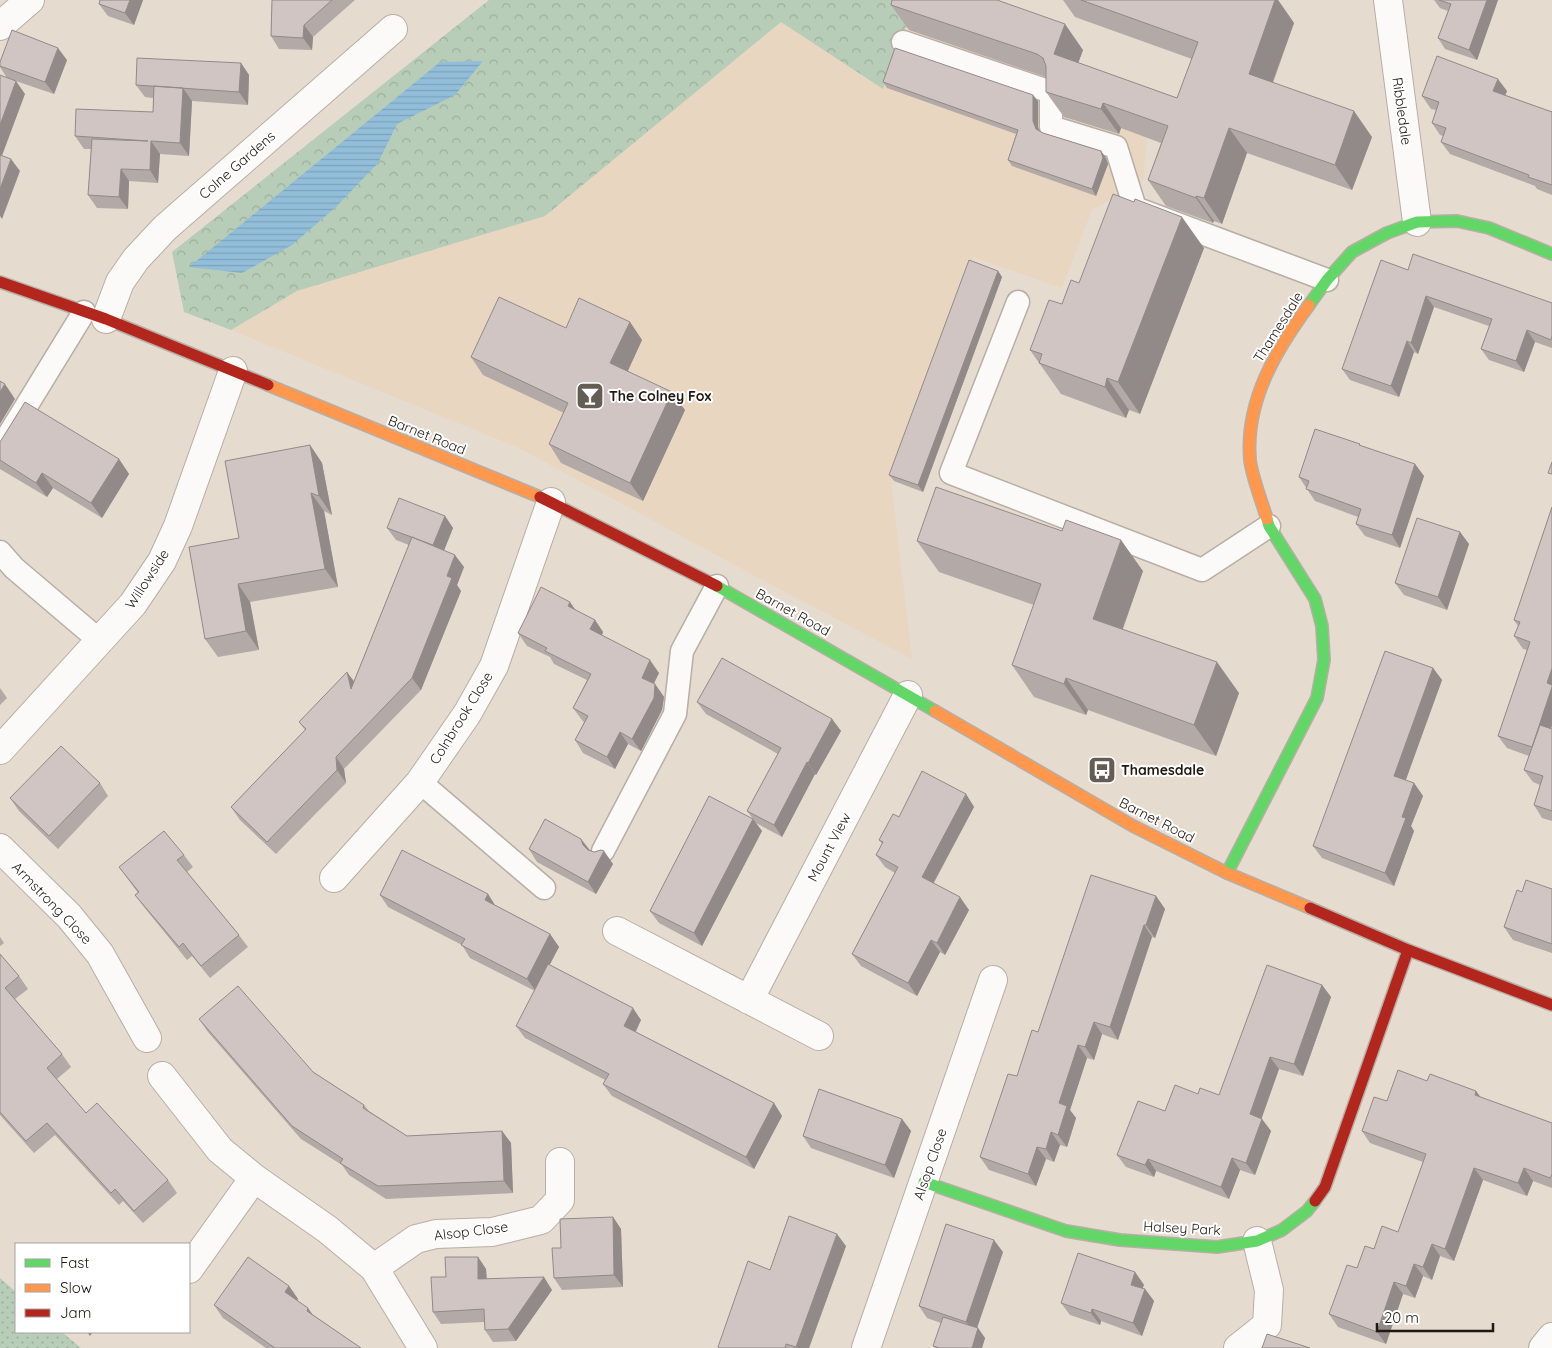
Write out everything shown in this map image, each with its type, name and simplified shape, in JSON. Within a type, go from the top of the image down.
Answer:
[{"type":"street","points":[[0,26],[30,0]]},
{"type":"street","name":"Ribbledale","points":[[1383,2],[1417,222]]},
{"type":"street","name":"Colne Gardens","points":[[95,316],[136,259],[165,228],[393,29]]},
{"type":"street","name":"Thamesdale","points":[[1227,873],[1317,698],[1324,660],[1322,626],[1315,599],[1269,526],[1250,461],[1250,424],[1256,401],[1268,370],[1291,330],[1327,280],[1352,252],[1387,233],[1417,222],[1457,221],[1489,228],[1552,254]]},
{"type":"street","name":"Barnet Road","points":[[0,282],[95,316],[233,371],[551,502],[717,586],[1132,826],[1227,873],[1408,950],[1552,1006]]},
{"type":"street","name":"Willowside","points":[[0,750],[133,604],[162,561],[178,526],[233,371]]},
{"type":"street","name":"Colnbrook Close","points":[[334,878],[420,782],[467,714],[494,666],[551,502]]},
{"type":"street","name":"Mount View","points":[[749,1000],[908,695]]},
{"type":"street","name":"Armstrong Close","points":[[0,848],[69,916],[100,954],[147,1038]]},
{"type":"street","points":[[618,931],[818,1036]]},
{"type":"street","name":"Halsey Park","points":[[924,1182],[1066,1230],[1111,1239],[1217,1247],[1257,1242],[1282,1230],[1307,1210],[1325,1187],[1408,950]]},
{"type":"street","name":"Alsop Close","points":[[866,1348],[993,980]]},
{"type":"street","points":[[162,1076],[220,1150],[254,1178],[328,1229],[374,1268],[423,1348]]},
{"type":"street","name":"Alsop Close","points":[[374,1268],[416,1239],[436,1234],[492,1232],[541,1220],[560,1200],[560,1162]]},
{"type":"street","points":[[190,1268],[254,1178]]},
{"type":"street","points":[[1238,1348],[1267,1325],[1269,1290],[1257,1242]]},
{"type":"street","points":[[1543,1348],[1552,1337]]},
{"type":"lane","points":[[903,42],[1051,92],[1051,127],[1116,147],[1134,208],[1327,280]]},
{"type":"lane","points":[[1018,302],[952,473],[1202,570],[1269,526]]},
{"type":"lane","points":[[0,449],[95,316]]},
{"type":"lane","points":[[0,552],[14,568],[100,640]]},
{"type":"lane","points":[[603,851],[675,714],[682,652],[717,586]]},
{"type":"lane","points":[[420,782],[544,888]]},
{"type":"shaded area","points":[[916,0],[1072,79],[1157,110],[1147,138],[1143,181],[1092,210],[1062,288],[973,257],[890,470],[912,659],[519,448],[231,330],[297,291],[545,216],[781,22],[883,89]]},
{"type":"green space","points":[[489,0],[916,0],[883,89],[781,22],[545,216],[297,291],[231,330],[184,312],[172,252]]},
{"type":"green space","points":[[0,1278],[15,1291],[15,1333],[63,1333],[81,1348],[0,1348]]},
{"type":"water","points":[[483,61],[455,95],[397,124],[378,163],[336,207],[292,245],[242,273],[189,267],[440,62]]},
{"type":"building","points":[[100,0],[130,0],[125,13],[99,4]]},
{"type":"building","points":[[272,0],[332,0],[304,25],[303,38],[271,36]]},
{"type":"building","points":[[892,0],[997,0],[1065,24],[1054,54],[1177,98],[1198,42],[1081,0],[1275,0],[1249,74],[1354,111],[1335,165],[1229,128],[1204,198],[1196,196],[1196,198],[1148,180],[1168,126],[1103,103],[1101,109],[1046,92],[1046,66],[1043,58],[1037,54],[891,5]]},
{"type":"building","points":[[1439,0],[1487,0],[1469,50],[1438,38],[1451,4]]},
{"type":"building","points":[[12,30],[58,48],[45,82],[0,66]]},
{"type":"building","points":[[895,48],[1033,95],[1033,121],[1036,129],[1043,133],[1101,151],[1103,158],[1092,189],[1008,160],[1018,130],[883,82]]},
{"type":"building","points":[[1437,56],[1498,79],[1493,91],[1552,112],[1552,185],[1441,142],[1446,128],[1432,123],[1439,102],[1422,96]]},
{"type":"building","points":[[137,58],[241,63],[239,92],[136,85]]},
{"type":"building","points":[[0,75],[16,81],[0,125]]},
{"type":"building","points":[[154,86],[183,88],[180,143],[151,141],[150,170],[121,169],[119,197],[88,195],[92,139],[148,141],[75,136],[76,109],[153,112]]},
{"type":"building","points":[[0,155],[11,159],[0,189]]},
{"type":"building","points":[[1113,194],[1134,202],[1135,199],[1182,217],[1118,382],[1107,378],[1105,387],[1039,363],[1042,354],[1030,350],[1049,300],[1062,304],[1071,280],[1079,283]]},
{"type":"building","points":[[1413,254],[1552,303],[1551,340],[1527,330],[1516,361],[1481,349],[1492,319],[1426,296],[1411,343],[1407,341],[1391,386],[1342,369],[1381,260],[1408,270]]},
{"type":"building","points":[[969,260],[998,271],[918,485],[889,475]]},
{"type":"building","name":"The Colney Fox","points":[[499,297],[566,328],[579,298],[630,322],[610,363],[672,392],[630,483],[549,444],[568,403],[471,357]]},
{"type":"building","points":[[0,381],[5,384],[0,392]]},
{"type":"building","points":[[25,402],[119,459],[91,503],[42,473],[36,483],[0,460],[0,442]]},
{"type":"building","points":[[1315,429],[1415,464],[1392,535],[1356,524],[1361,509],[1306,489],[1309,481],[1299,477]]},
{"type":"building","points":[[310,445],[319,496],[311,493],[325,569],[238,584],[246,631],[205,639],[189,547],[239,538],[225,461]]},
{"type":"building","points":[[1552,462],[1552,474],[1548,473]]},
{"type":"building","points":[[936,487],[1062,531],[1066,520],[1121,540],[1093,619],[1217,662],[1194,725],[1066,678],[1064,684],[1012,665],[1041,584],[917,541]]},
{"type":"building","points":[[399,498],[445,516],[433,545],[387,528]]},
{"type":"building","points":[[1552,507],[1552,668],[1547,683],[1552,685],[1552,687],[1532,747],[1498,736],[1530,642],[1514,636],[1520,622],[1514,620]]},
{"type":"building","points":[[1417,518],[1460,532],[1438,597],[1395,583]]},
{"type":"building","points":[[412,537],[455,555],[447,576],[452,578],[412,678],[336,757],[337,770],[267,842],[231,807],[306,729],[299,722],[347,672],[351,689]]},
{"type":"building","points":[[541,587],[570,602],[568,606],[595,620],[590,629],[650,660],[642,678],[655,684],[654,698],[632,739],[620,732],[607,757],[575,740],[588,716],[573,708],[591,674],[545,651],[547,648],[518,633]]},
{"type":"building","points":[[1385,651],[1433,668],[1394,776],[1414,783],[1402,817],[1406,818],[1385,873],[1313,846]]},
{"type":"building","points":[[722,658],[832,719],[774,825],[747,811],[781,748],[697,702]]},
{"type":"building","points":[[1540,725],[1552,729],[1552,811],[1534,805],[1543,776],[1524,770]]},
{"type":"building","points":[[61,746],[100,783],[49,836],[10,798]]},
{"type":"building","points":[[922,771],[966,794],[922,877],[960,897],[937,943],[931,940],[908,983],[852,954],[898,867],[876,855],[883,842],[879,840],[893,814],[899,817]]},
{"type":"building","points":[[709,796],[753,819],[694,933],[650,911]]},
{"type":"building","points":[[545,819],[581,839],[583,845],[588,850],[594,852],[604,851],[588,882],[529,849]]},
{"type":"building","points":[[164,831],[184,855],[177,860],[239,935],[201,966],[183,943],[179,947],[135,895],[139,892],[119,867]]},
{"type":"building","points":[[402,850],[488,894],[485,900],[550,934],[527,979],[461,945],[465,939],[380,895]]},
{"type":"building","points":[[1091,875],[1156,896],[1146,925],[1144,925],[1110,1027],[1094,1022],[1085,1047],[1078,1045],[1059,1103],[1067,1106],[1058,1135],[1051,1132],[1046,1149],[1037,1147],[1028,1174],[980,1157],[1008,1074],[1017,1076],[1032,1030],[1038,1032]]},
{"type":"building","points":[[1526,880],[1552,889],[1552,944],[1504,927],[1517,890],[1522,892]]},
{"type":"building","points":[[0,954],[19,976],[5,988],[62,1054],[47,1068],[86,1113],[97,1103],[168,1180],[134,1211],[115,1189],[111,1193],[47,1123],[26,1141],[0,1112]]},
{"type":"building","points":[[548,964],[633,1008],[624,1026],[774,1103],[746,1157],[603,1084],[609,1074],[516,1026]]},
{"type":"building","points":[[1267,965],[1322,985],[1294,1064],[1270,1057],[1250,1114],[1262,1119],[1246,1163],[1232,1158],[1221,1187],[1148,1159],[1145,1165],[1117,1155],[1138,1101],[1165,1111],[1175,1085],[1198,1094],[1200,1088],[1219,1095]]},
{"type":"building","points":[[238,986],[313,1072],[364,1105],[363,1108],[407,1136],[502,1131],[504,1181],[378,1186],[340,1163],[343,1159],[292,1126],[199,1019]]},
{"type":"building","points":[[1398,1070],[1427,1081],[1430,1074],[1476,1091],[1475,1095],[1552,1123],[1552,1174],[1550,1178],[1524,1168],[1518,1183],[1474,1168],[1445,1249],[1432,1244],[1423,1267],[1414,1264],[1406,1286],[1394,1282],[1377,1332],[1329,1314],[1347,1265],[1357,1268],[1365,1246],[1374,1249],[1382,1226],[1398,1232],[1426,1154],[1362,1131],[1374,1097],[1387,1101]]},
{"type":"building","points":[[819,1089],[902,1119],[885,1165],[803,1136]]},
{"type":"building","points":[[789,1216],[837,1234],[796,1347],[786,1344],[785,1348],[718,1347],[748,1261],[770,1270]]},
{"type":"building","points":[[613,1217],[614,1275],[554,1278],[552,1248],[561,1248],[560,1219]]},
{"type":"building","points":[[946,1224],[994,1240],[966,1322],[919,1306]]},
{"type":"building","points":[[1078,1253],[1135,1272],[1131,1285],[1145,1289],[1133,1323],[1092,1309],[1091,1313],[1061,1303]]},
{"type":"building","points":[[248,1257],[289,1286],[285,1292],[308,1308],[307,1311],[361,1348],[275,1348],[214,1305]]},
{"type":"building","points":[[445,1257],[478,1257],[478,1279],[544,1277],[508,1329],[485,1330],[484,1309],[433,1312],[431,1277],[446,1277]]},
{"type":"building","points":[[943,1317],[978,1328],[972,1348],[940,1348],[933,1346]]},
{"type":"building","points":[[1267,1334],[1310,1348],[1262,1348]]},
{"type":"traffic: fast","points":[[1309,305],[1327,280],[1352,252],[1387,233],[1417,222],[1457,221],[1489,228],[1552,254]]},
{"type":"traffic: fast","points":[[1227,873],[1317,698],[1324,660],[1322,626],[1315,599],[1269,526],[1267,519]]},
{"type":"traffic: fast","points":[[717,586],[935,711]]},
{"type":"traffic: fast","points":[[924,1182],[1066,1231],[1120,1240],[1217,1247],[1257,1241],[1282,1230],[1307,1211],[1315,1201]]},
{"type":"traffic: slow","points":[[1267,519],[1251,467],[1250,438],[1252,417],[1265,377],[1285,340],[1309,305]]},
{"type":"traffic: slow","points":[[268,385],[540,497]]},
{"type":"traffic: slow","points":[[935,711],[1133,826],[1227,873],[1310,908]]},
{"type":"traffic: jam","points":[[0,282],[106,319],[268,385]]},
{"type":"traffic: jam","points":[[540,497],[717,586]]},
{"type":"traffic: jam","points":[[1310,908],[1408,950],[1552,1005]]},
{"type":"traffic: jam","points":[[1315,1201],[1325,1187],[1408,950]]},
{"type":"place","name":"The Colney Fox","points":[[590,396]]},
{"type":"place","name":"Thamesdale","points":[[1102,770]]}]
